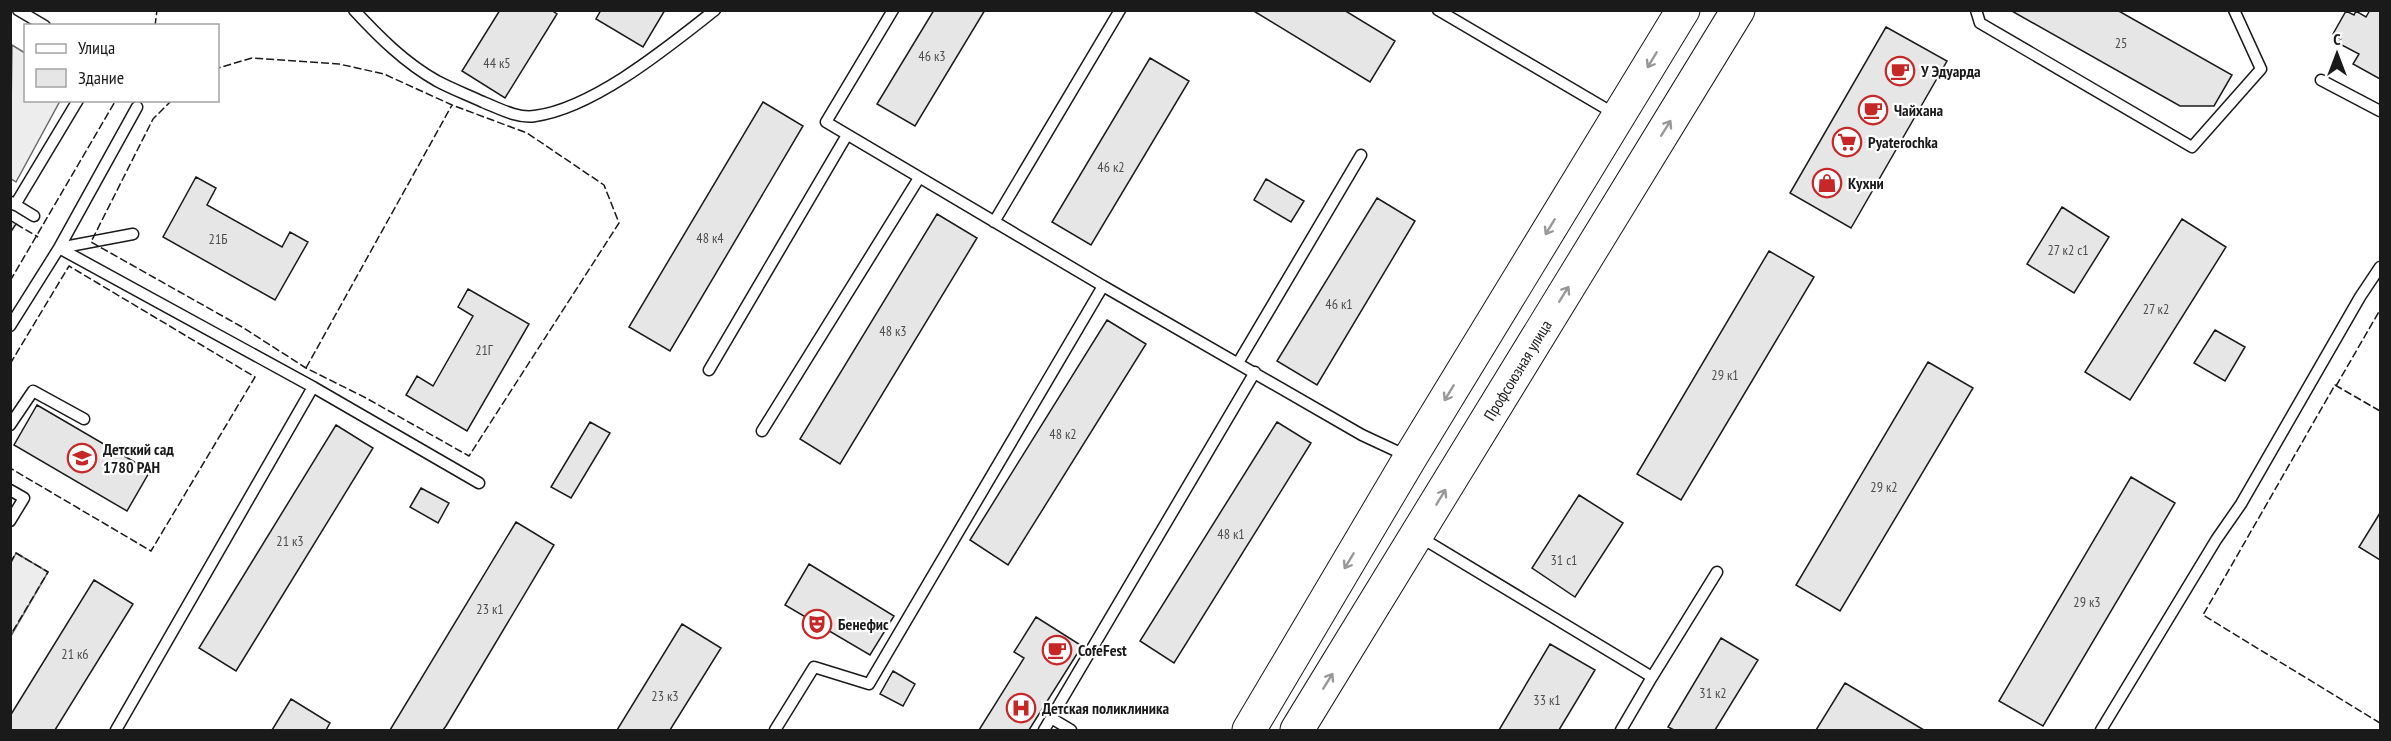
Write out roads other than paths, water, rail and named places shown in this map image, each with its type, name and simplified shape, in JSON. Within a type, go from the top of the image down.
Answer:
[{"type":"main road","points":[[1249,730],[1410,458],[1683,10]]},
{"type":"main road","name":"Профсоюзная улица","points":[[1298,730],[1738,10]]},
{"type":"lane","points":[[10,20],[17,10],[42,24]]},
{"type":"lane","points":[[354,10],[388,46],[436,81],[505,111],[533,117],[562,110],[594,95],[663,51],[715,10]]},
{"type":"lane","points":[[893,10],[826,122],[1103,286],[1362,435],[1410,458]]},
{"type":"lane","points":[[994,222],[1120,10]]},
{"type":"lane","points":[[1438,10],[1618,116]]},
{"type":"lane","points":[[1976,10],[1980,23],[2192,147],[2261,69],[2234,10]]},
{"type":"lane","points":[[2321,80],[2380,111]]},
{"type":"lane","points":[[34,216],[13,203],[77,102]]},
{"type":"lane","points":[[10,327],[59,248],[136,107]]},
{"type":"lane","points":[[709,370],[847,135]]},
{"type":"lane","points":[[1238,363],[1361,155]]},
{"type":"lane","points":[[762,431],[919,178]]},
{"type":"lane","points":[[59,248],[133,234]]},
{"type":"lane","points":[[59,248],[313,387],[479,483]]},
{"type":"lane","points":[[2101,730],[2216,540],[2241,504],[2360,297],[2380,267]]},
{"type":"lane","points":[[775,730],[814,667],[869,684],[1103,286]]},
{"type":"lane","points":[[1044,730],[1255,372]]},
{"type":"lane","points":[[116,730],[313,387]]},
{"type":"lane","points":[[10,425],[33,391],[84,419]]},
{"type":"lane","points":[[10,490],[24,498],[10,521]]},
{"type":"lane","points":[[1418,536],[1652,677]]},
{"type":"lane","points":[[1621,730],[1717,572]]},
{"type":"lane","points":[[1051,718],[1071,730]]},
{"type":"place","name":"У Эдуарда","points":[[1900,71]]},
{"type":"place","name":"Чайхана","points":[[1873,110]]},
{"type":"place","name":"Pyaterochka","points":[[1847,142]]},
{"type":"place","name":"Кухни","points":[[1827,183]]},
{"type":"place","name":"Детский сад 1780 РАН","points":[[82,458]]},
{"type":"place","name":"Бенефис","points":[[817,624]]},
{"type":"place","name":"CofeFest","points":[[1057,650]]},
{"type":"place","name":"Детская поликлиника","points":[[1021,708]]}]
